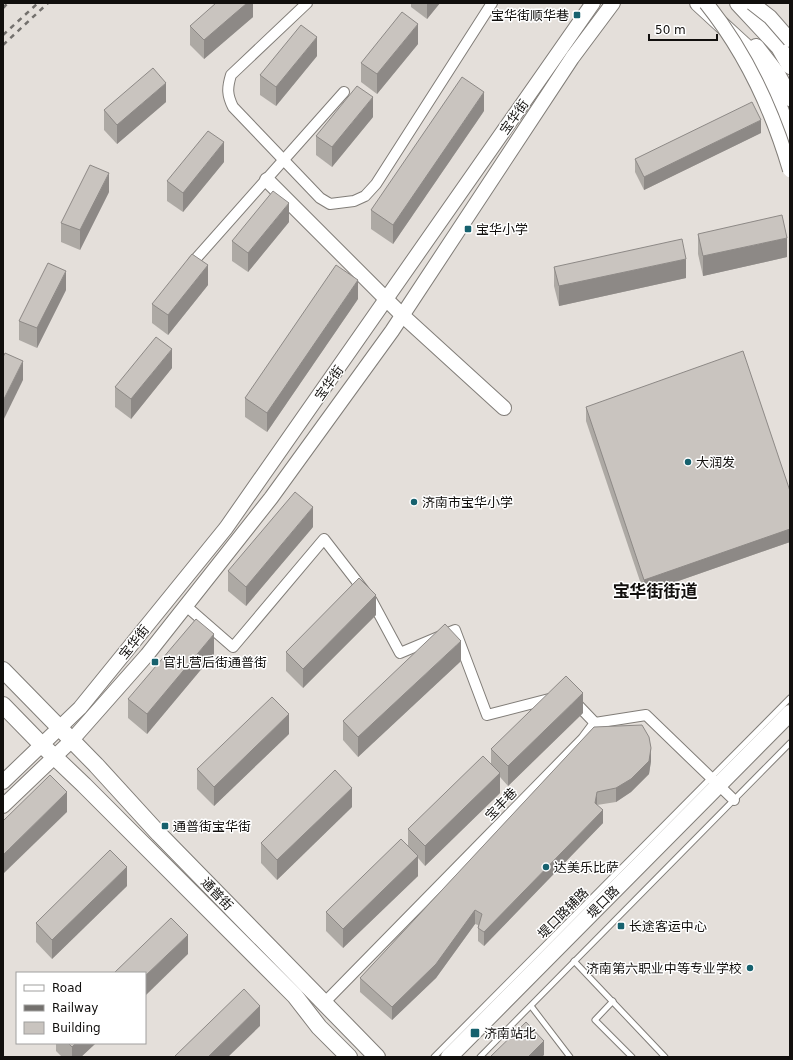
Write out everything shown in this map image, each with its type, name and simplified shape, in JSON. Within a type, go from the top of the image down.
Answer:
[{"type":"main road","name":"宝华街","points":[[3,782],[60,729],[80,708],[226,528],[593,3]]},
{"type":"main road","name":"宝华街","points":[[3,806],[71,740],[147,655],[291,472],[305,449],[402,315],[572,58],[613,3]]},
{"type":"main road","points":[[698,3],[748,49],[778,104],[790,135]]},
{"type":"main road","points":[[706,3],[726,29],[756,80],[773,116],[790,170]]},
{"type":"main road","points":[[713,3],[751,41],[777,74],[790,98]]},
{"type":"main road","points":[[738,3],[779,47],[790,66]]},
{"type":"main road","points":[[752,3],[770,17],[790,40]]},
{"type":"main road","points":[[762,3],[790,49]]},
{"type":"main road","points":[[267,180],[386,300],[504,408]]},
{"type":"main road","name":"通普街","points":[[3,670],[159,834],[377,1057]]},
{"type":"main road","points":[[3,679],[41,709]]},
{"type":"main road","name":"通普街","points":[[3,704],[42,745],[284,985],[319,1027],[349,1057]]},
{"type":"main road","name":"堤口路","points":[[460,1057],[722,789],[790,713]]},
{"type":"main road","name":"堤口路","points":[[449,1057],[722,789],[790,726]]},
{"type":"street","points":[[307,3],[231,75],[227,88],[228,97],[233,107],[320,198],[330,204],[354,201],[365,196],[380,177],[492,3]]},
{"type":"street","points":[[193,262],[344,92]]},
{"type":"street","points":[[186,606],[233,647],[324,539],[372,601],[400,653],[456,630],[487,715],[566,695],[570,696],[594,723],[646,715],[722,789]]},
{"type":"street","name":"宝丰巷","points":[[324,1003],[583,739],[594,723]]},
{"type":"lane","name":"堤口路辅路","points":[[480,1057],[574,961],[722,789],[790,698]]},
{"type":"lane","name":"堤口路辅路","points":[[434,1057],[722,789],[790,743]]},
{"type":"lane","points":[[574,961],[665,1057]]},
{"type":"lane","points":[[613,1001],[595,1020],[632,1057]]},
{"type":"lane","points":[[531,1006],[570,1057]]},
{"type":"building","points":[[216,3],[247,3],[204,40],[190,26]]},
{"type":"building","points":[[402,12],[418,24],[377,74],[361,63]]},
{"type":"building","points":[[301,25],[317,37],[276,87],[260,75]]},
{"type":"building","points":[[153,68],[166,83],[117,125],[104,110]]},
{"type":"building","points":[[462,77],[484,92],[393,225],[371,210]]},
{"type":"building","points":[[357,86],[373,97],[332,147],[316,136]]},
{"type":"building","points":[[752,102],[761,120],[644,177],[635,159]]},
{"type":"building","points":[[208,131],[224,142],[183,193],[167,181]]},
{"type":"building","points":[[90,165],[109,173],[80,230],[61,223]]},
{"type":"building","points":[[273,191],[289,203],[248,253],[232,241]]},
{"type":"building","points":[[782,215],[787,238],[703,256],[698,234]]},
{"type":"building","points":[[682,239],[686,259],[559,286],[554,267]]},
{"type":"building","points":[[192,254],[208,265],[168,315],[152,304]]},
{"type":"building","points":[[48,263],[66,271],[37,328],[19,321]]},
{"type":"building","points":[[336,265],[358,280],[267,413],[245,398]]},
{"type":"building","points":[[156,337],[172,349],[131,399],[115,387]]},
{"type":"building","name":"大润发","points":[[743,351],[790,491],[790,529],[644,580],[586,407]]},
{"type":"building","points":[[5,353],[23,361],[3,401],[3,357]]},
{"type":"building","points":[[295,492],[313,507],[246,587],[228,571]]},
{"type":"building","points":[[359,578],[376,595],[303,669],[286,652]]},
{"type":"building","points":[[196,619],[214,634],[147,714],[128,699]]},
{"type":"building","points":[[445,624],[461,641],[358,737],[343,721]]},
{"type":"building","points":[[566,676],[583,693],[508,766],[491,749]]},
{"type":"building","points":[[272,697],[289,714],[214,787],[197,769]]},
{"type":"building","points":[[642,725],[649,737],[651,748],[649,761],[631,779],[616,788],[597,792],[595,803],[603,810],[484,932],[478,928],[482,914],[475,910],[436,964],[392,1007],[360,978],[594,727]]},
{"type":"building","points":[[483,756],[500,773],[425,846],[408,829]]},
{"type":"building","points":[[335,770],[352,788],[277,860],[261,843]]},
{"type":"building","points":[[50,775],[67,792],[3,855],[3,821]]},
{"type":"building","points":[[401,839],[418,856],[343,929],[326,912]]},
{"type":"building","points":[[110,850],[127,867],[52,940],[36,923]]},
{"type":"building","points":[[171,918],[188,935],[146,975],[146,972],[115,972]]},
{"type":"building","points":[[244,989],[260,1006],[208,1057],[174,1057]]},
{"type":"building","points":[[526,1022],[544,1041],[528,1057],[490,1057]]},
{"type":"railway","points":[[3,8],[8,3]]},
{"type":"railway","points":[[3,35],[38,3]]},
{"type":"railway","points":[[3,45],[48,3]]},
{"type":"place","name":"宝华街顺华巷","points":[[577,15]]},
{"type":"place","name":"宝华小学","points":[[468,229]]},
{"type":"place","name":"大润发","points":[[688,462]]},
{"type":"place","name":"济南市宝华小学","points":[[414,502]]},
{"type":"place","name":"官扎营后街通普街","points":[[155,662]]},
{"type":"place","name":"通普街宝华街","points":[[165,826]]},
{"type":"place","name":"达美乐比萨","points":[[546,867]]},
{"type":"place","name":"长途客运中心","points":[[621,926]]},
{"type":"place","name":"济南第六职业中等专业学校","points":[[750,968]]},
{"type":"place","name":"济南站北","points":[[475,1033]]},
{"type":"district","name":"宝华街街道","points":[[655,591]]}]
